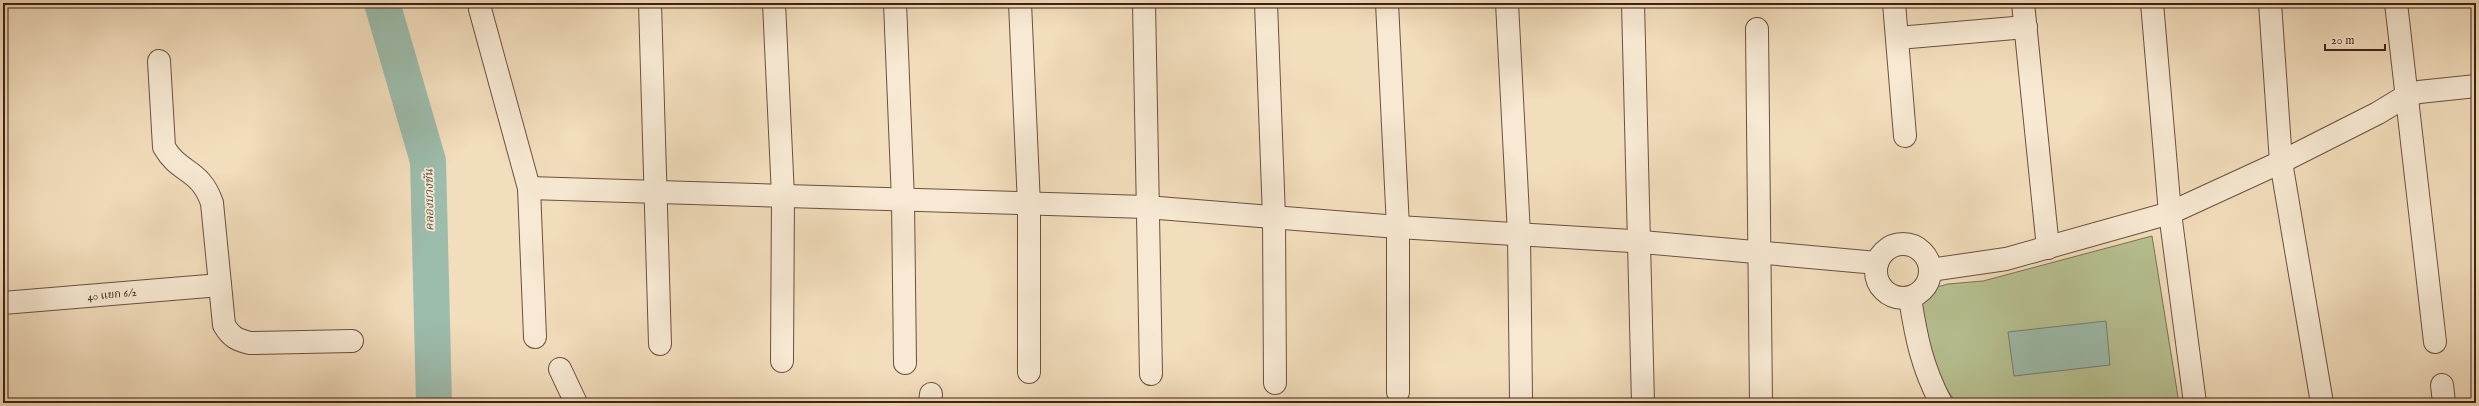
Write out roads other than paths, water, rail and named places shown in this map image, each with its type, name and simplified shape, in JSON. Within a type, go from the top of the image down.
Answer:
[{"type":"street","points":[[650,3],[657,192],[660,344]]},
{"type":"street","points":[[774,3],[782,196],[782,361]]},
{"type":"street","points":[[895,3],[902,201],[905,363]]},
{"type":"street","points":[[1020,3],[1029,205],[1029,372]]},
{"type":"street","points":[[1144,3],[1146,207],[1151,374]]},
{"type":"street","points":[[1266,3],[1274,218],[1275,383]]},
{"type":"street","points":[[1387,3],[1398,227],[1398,392]]},
{"type":"street","points":[[1507,3],[1519,234],[1521,398]]},
{"type":"street","points":[[1633,3],[1643,403]]},
{"type":"street","points":[[1894,3],[1905,136]]},
{"type":"street","points":[[2023,3],[2048,248]]},
{"type":"street","points":[[2152,3],[2170,213],[2195,403]]},
{"type":"street","points":[[2270,3],[2281,162],[2322,403]]},
{"type":"street","points":[[2396,3],[2435,342]]},
{"type":"street","points":[[480,9],[529,188],[535,336]]},
{"type":"street","points":[[1898,38],[2026,27]]},
{"type":"street","points":[[1757,29],[1762,403]]},
{"type":"street","points":[[159,61],[164,147],[170,157],[192,172],[207,188],[212,203],[224,324],[236,340],[250,343],[352,341]]},
{"type":"street","points":[[1930,270],[2006,259],[2170,213],[2281,162],[2378,113],[2406,96],[2419,92],[2476,86]]},
{"type":"street","points":[[529,188],[1029,205],[1146,207],[1398,227],[1640,242],[1878,263]]},
{"type":"street","points":[[1904,244],[1915,248],[1924,255],[1930,270],[1926,285],[1919,293],[1910,298],[1896,297],[1883,290],[1877,277],[1878,263],[1883,253],[1893,246],[1904,244]]},
{"type":"street","name":"40 แยก 6/2","points":[[3,304],[220,285]]},
{"type":"street","points":[[1910,298],[1918,346],[1927,377],[1941,403]]},
{"type":"street","points":[[560,369],[576,403]]},
{"type":"waterway","name":"คลองบางชัน","points":[[382,3],[428,161],[434,403]]}]
